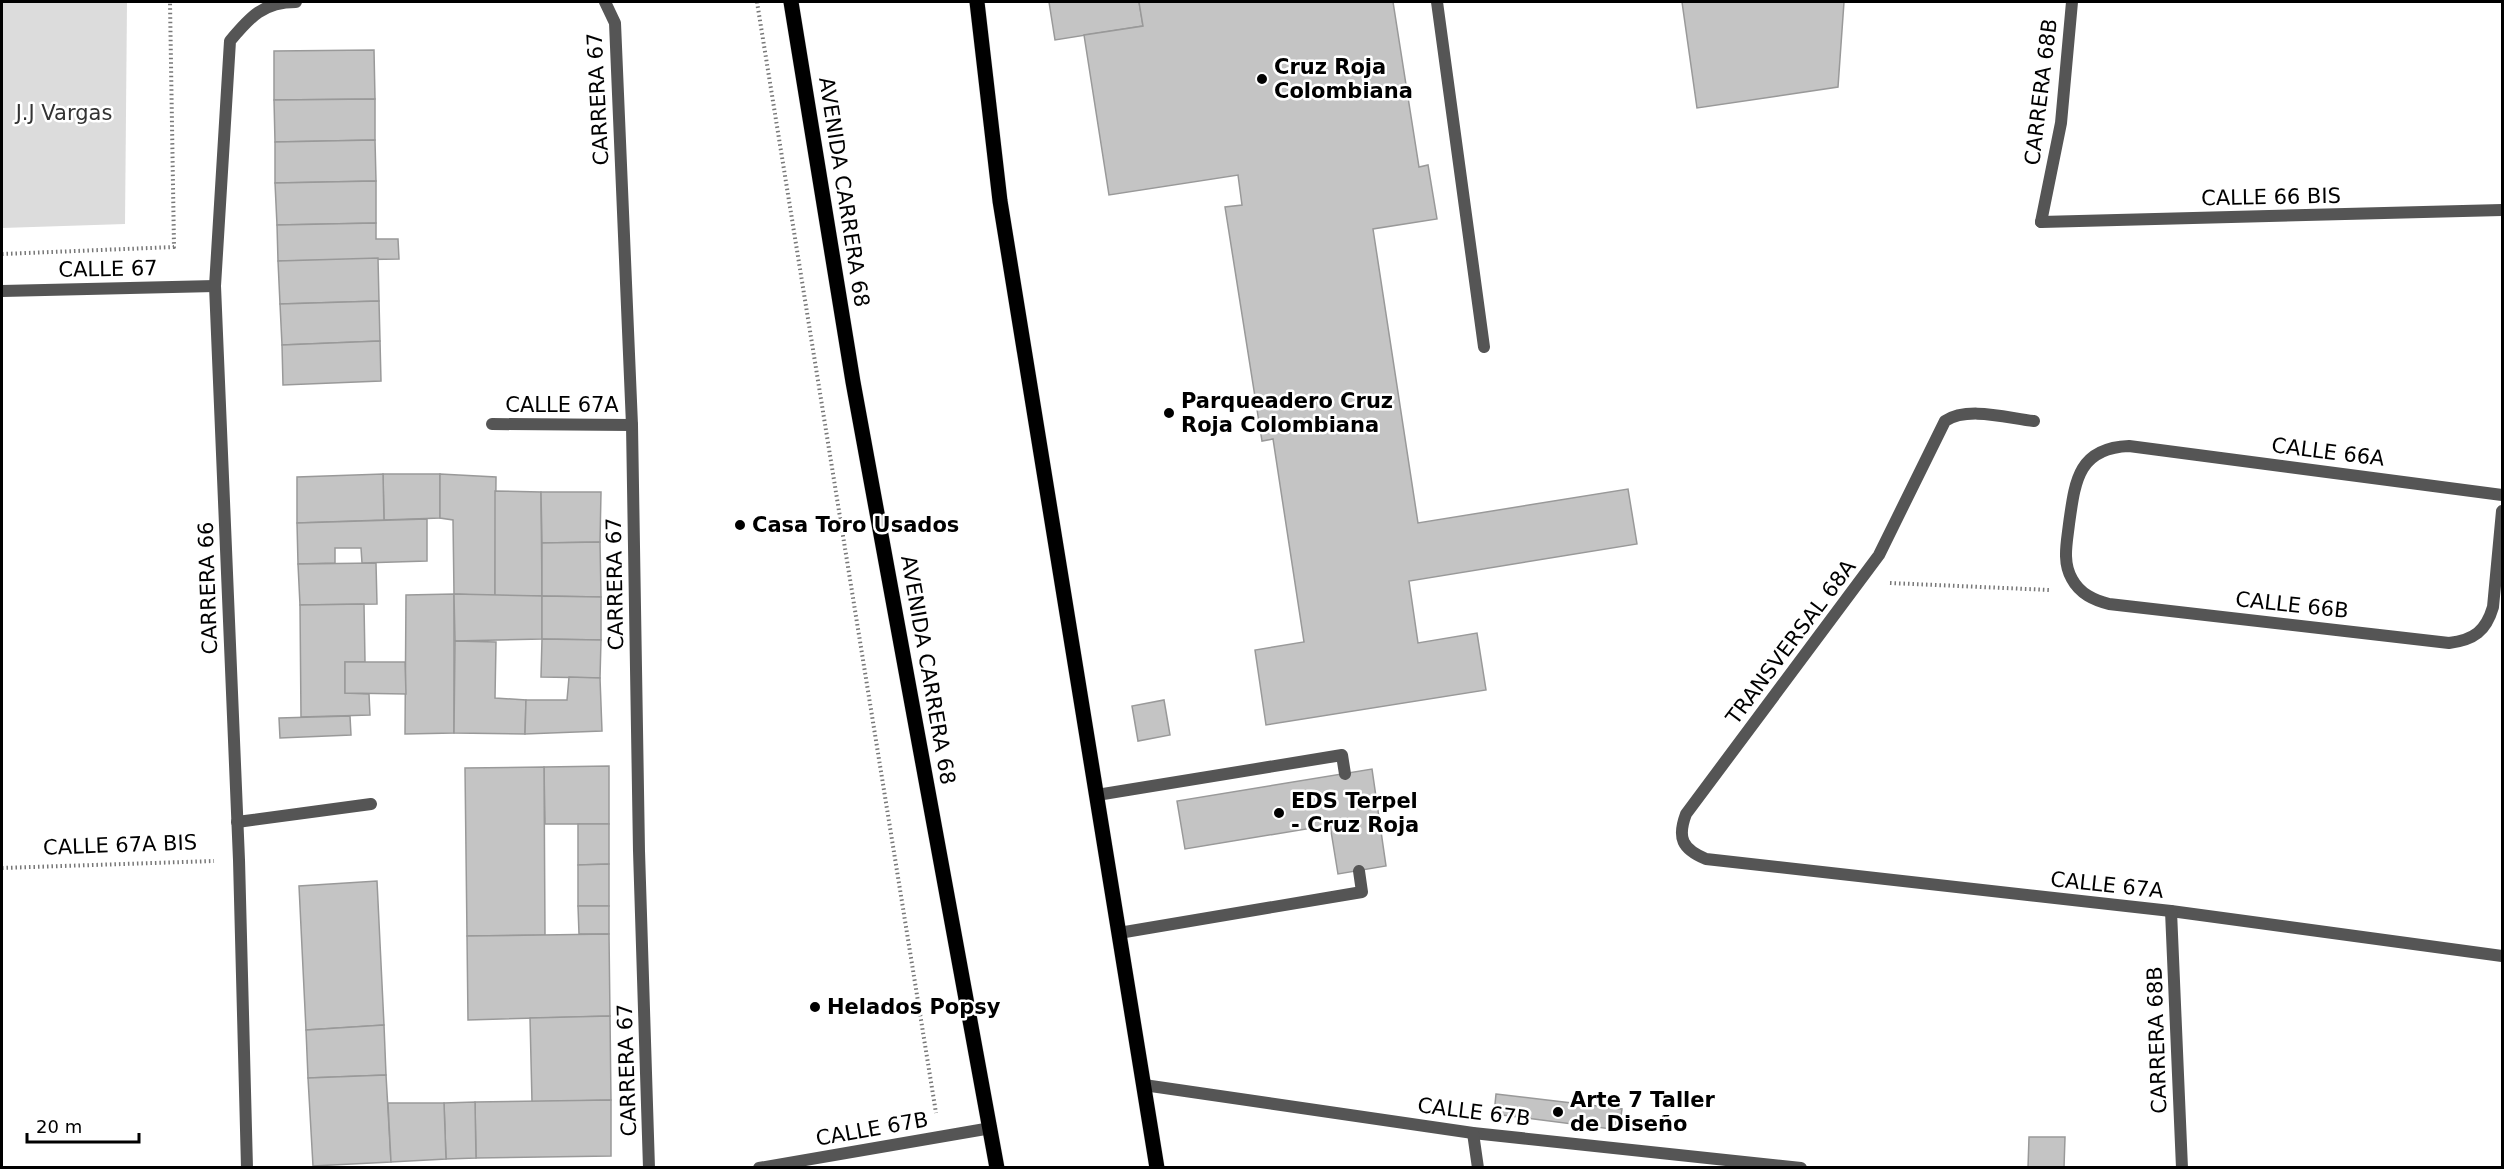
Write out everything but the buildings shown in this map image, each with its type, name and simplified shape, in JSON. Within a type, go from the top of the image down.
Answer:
[{"type":"main road","name":"AVENIDA CARRERA 68","points":[[791,2],[852,371],[997,1167]]},
{"type":"main road","points":[[977,2],[1000,201],[1157,1167]]},
{"type":"street","name":"CARRERA 66","points":[[247,1167],[239,860],[215,286],[230,41],[251,16],[278,2],[296,2]]},
{"type":"street","name":"CARRERA 67","points":[[606,2],[615,23],[632,424],[639,851],[649,1167]]},
{"type":"street","points":[[1437,2],[1484,347]]},
{"type":"street","name":"CARRERA 68B","points":[[2041,222],[2061,123],[2072,2]]},
{"type":"street","name":"CALLE 66 BIS","points":[[2041,222],[2502,210]]},
{"type":"street","name":"CALLE 67","points":[[2,291],[215,286]]},
{"type":"street","name":"TRANSVERSAL 68A","points":[[1706,859],[1692,854],[1683,842],[1681,828],[1686,814],[1861,582],[1899,520],[1945,421],[1955,415],[2034,421]]},
{"type":"street","name":"CALLE 67A","points":[[492,424],[632,424]]},
{"type":"street","name":"CALLE 66A","points":[[2081,591],[2072,579],[2066,564],[2078,476],[2086,463],[2106,450],[2130,446],[2502,495]]},
{"type":"street","name":"CALLE 66B","points":[[2081,591],[2102,602],[2131,607],[2449,643],[2472,638],[2488,622],[2493,607],[2502,511]]},
{"type":"street","points":[[1097,795],[1342,755],[1345,774]]},
{"type":"street","points":[[237,822],[371,804]]},
{"type":"street","name":"CALLE 67A","points":[[1706,859],[2171,911],[2502,956]]},
{"type":"street","points":[[1119,933],[1362,892],[1359,870]]},
{"type":"street","name":"CARRERA 68B","points":[[2171,911],[2182,1167]]},
{"type":"street","name":"CALLE 67B","points":[[1144,1084],[1473,1133],[1801,1167]]},
{"type":"street","name":"CALLE 67B","points":[[759,1167],[991,1128]]},
{"type":"street","points":[[1473,1133],[1478,1167]]},
{"type":"path","points":[[2,254],[174,248],[170,2]]},
{"type":"path","points":[[757,2],[940,1137]]},
{"type":"path","points":[[1861,582],[2081,591]]},
{"type":"path","name":"CALLE 67A BIS","points":[[2,868],[239,860]]},
{"type":"green space","name":"J.J Vargas","points":[[2,2],[127,2],[125,224],[2,228]]},
{"type":"place","name":"Cruz Roja Colombiana","points":[[1262,79]]},
{"type":"place","name":"Parqueadero Cruz Roja Colombiana","points":[[1169,413]]},
{"type":"place","name":"Casa Toro Usados","points":[[740,525]]},
{"type":"place","name":"EDS Terpel - Cruz Roja","points":[[1279,813]]},
{"type":"place","name":"Helados Popsy","points":[[815,1007]]},
{"type":"place","name":"Arte 7 Taller de Diseño","points":[[1558,1112]]}]
